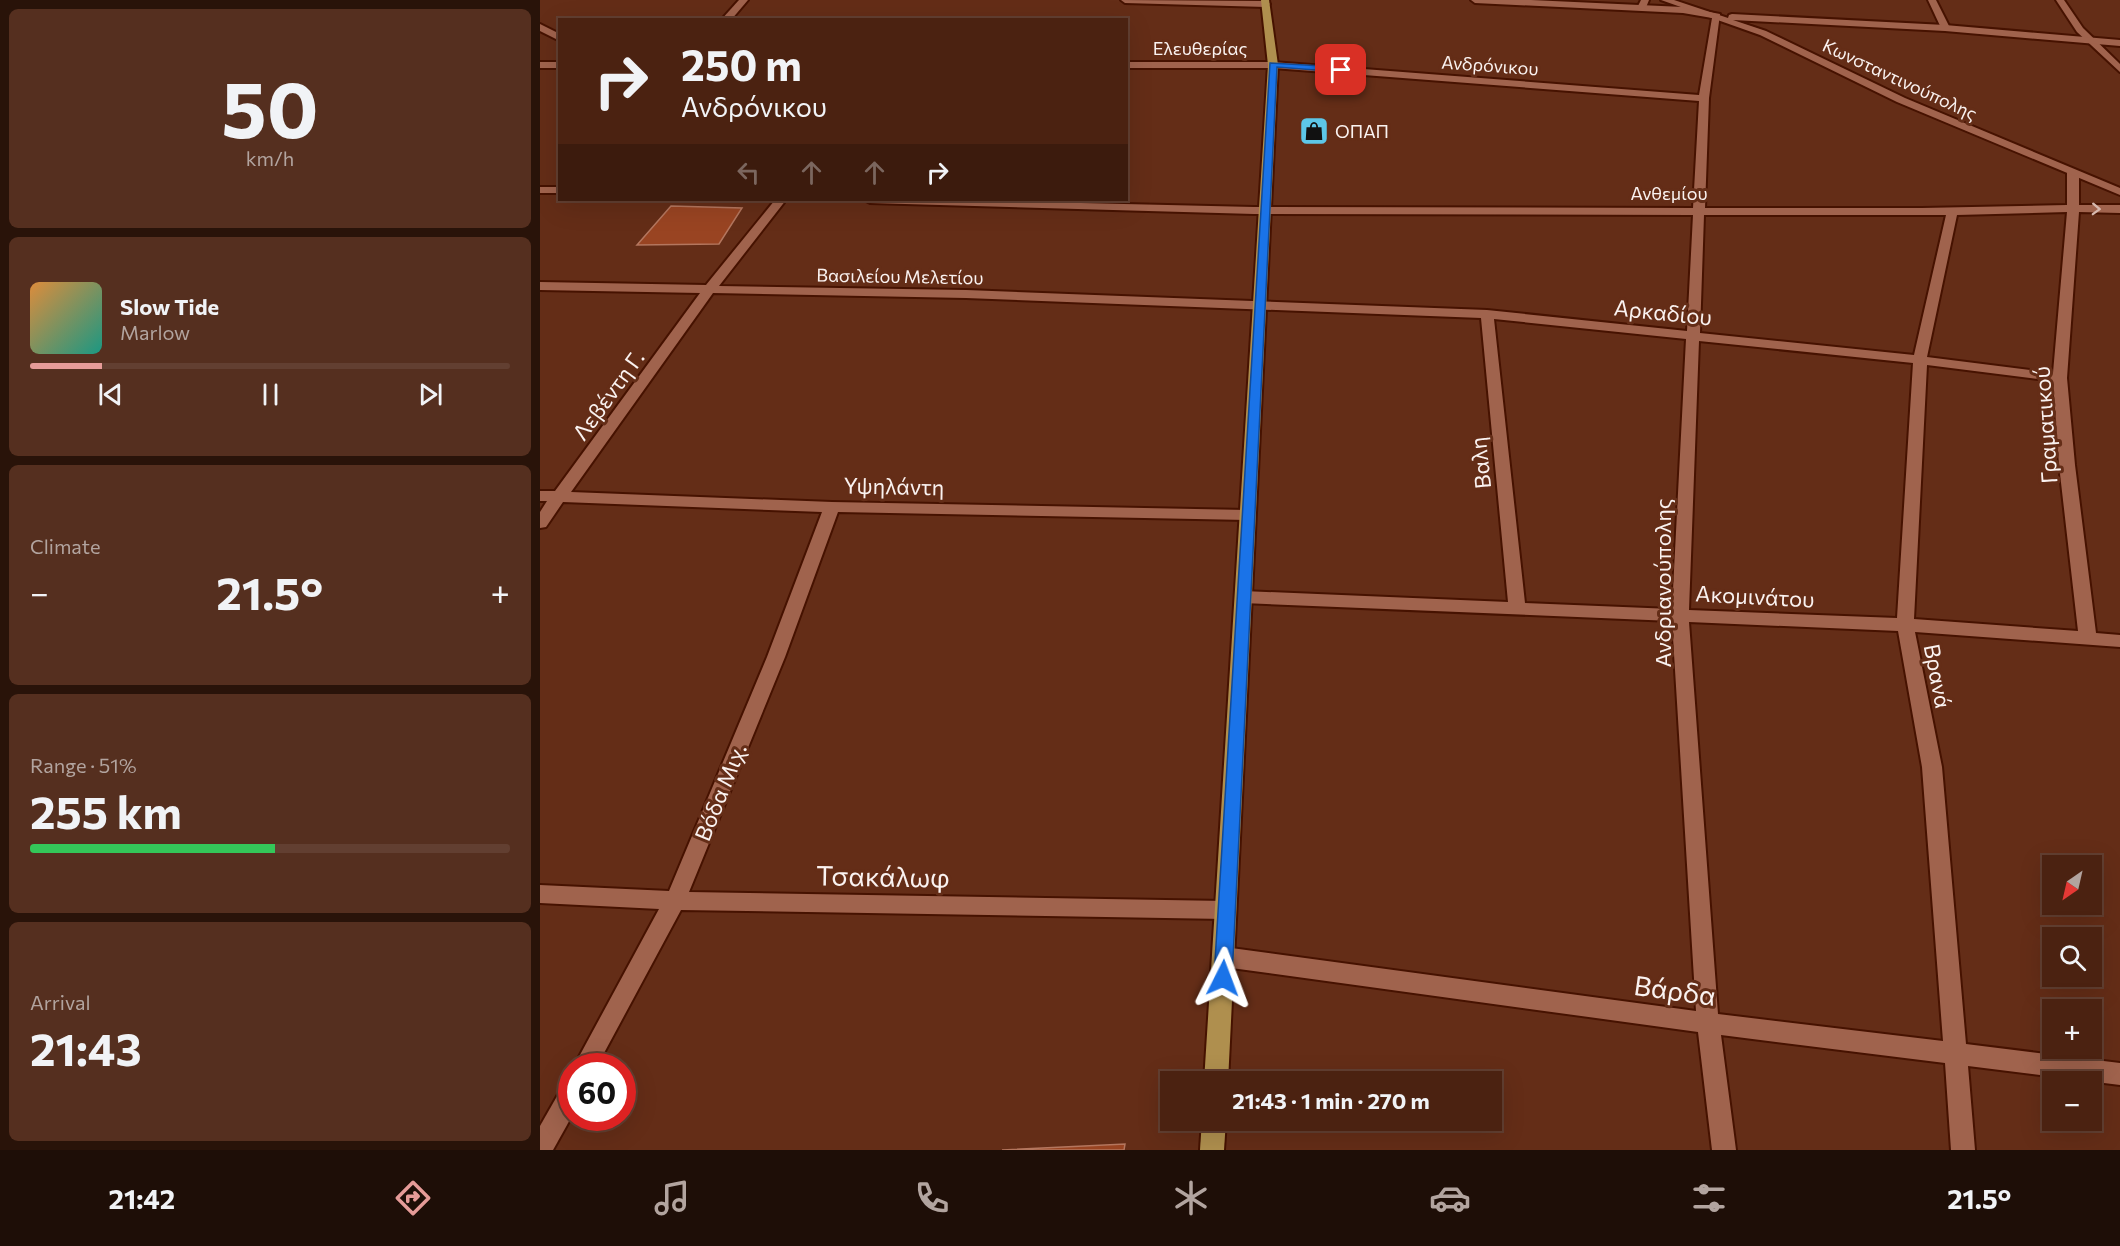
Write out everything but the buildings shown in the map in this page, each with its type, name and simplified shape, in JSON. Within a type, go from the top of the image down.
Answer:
[{"type":"main road","points":[[1217,1071],[1273,64],[1265,2]]},
{"type":"main road","points":[[1212,1150],[1213,1131]]},
{"type":"street","points":[[727,18],[744,0]]},
{"type":"street","points":[[1125,0],[1265,2]]},
{"type":"street","points":[[1475,0],[1643,4],[1717,16],[1774,17],[1945,28],[2120,43]]},
{"type":"street","name":"Κωνσταντινούπολης","points":[[1665,0],[1763,33],[1901,100],[2120,192]]},
{"type":"street","points":[[1932,0],[1945,28]]},
{"type":"street","points":[[2060,0],[2089,40],[2120,69]]},
{"type":"street","name":"Ανδριανούπολης","points":[[1717,16],[1704,98],[1691,336],[1680,615],[1707,1023],[1724,1150]]},
{"type":"street","points":[[540,27],[558,37]]},
{"type":"street","name":"Ελευθερίας","points":[[1128,65],[1273,64]]},
{"type":"street","name":"Ανδρόνικου","points":[[1273,64],[1704,98]]},
{"type":"street","points":[[540,65],[558,65]]},
{"type":"street","points":[[2073,172],[2073,208]]},
{"type":"street","points":[[540,190],[558,190]]},
{"type":"street","name":"Λεβέντη Γ.","points":[[540,523],[709,290],[780,201]]},
{"type":"street","name":"Ανθεμίου","points":[[924,201],[1265,211],[1952,212],[2073,208],[2120,209]]},
{"type":"street","name":"Γραματικού","points":[[2073,208],[2060,378],[2067,465],[2088,639]]},
{"type":"street","name":"Βρανά","points":[[1952,212],[1920,360],[1905,625],[1932,767],[1963,1150]]},
{"type":"street","name":"Βασιλείου Μελετίου","points":[[540,286],[966,294],[1259,304]]},
{"type":"street","name":"Αρκαδίου","points":[[1259,304],[1487,314],[1920,360],[2060,378]]},
{"type":"street","name":"Βαλη","points":[[1487,314],[1517,607]]},
{"type":"street","name":"Υψηλάντη","points":[[540,496],[832,507],[1247,515]]},
{"type":"street","name":"Βόδα Μιχ.","points":[[592,1053],[675,901],[776,657],[832,507]]},
{"type":"street","name":"Ακομινάτου","points":[[1243,597],[1905,625],[2120,641]]},
{"type":"street","name":"Τσακάλωφ","points":[[540,894],[675,901],[1225,910]]},
{"type":"street","name":"Βάρδα","points":[[1224,957],[1707,1023],[2120,1074]]},
{"type":"street","points":[[540,1150],[558,1117]]},
{"type":"place","name":"ΟΠΑΠ","points":[[1314,131]]},
{"type":"route","points":[[1223,978],[1273,64],[1341,70]]}]
